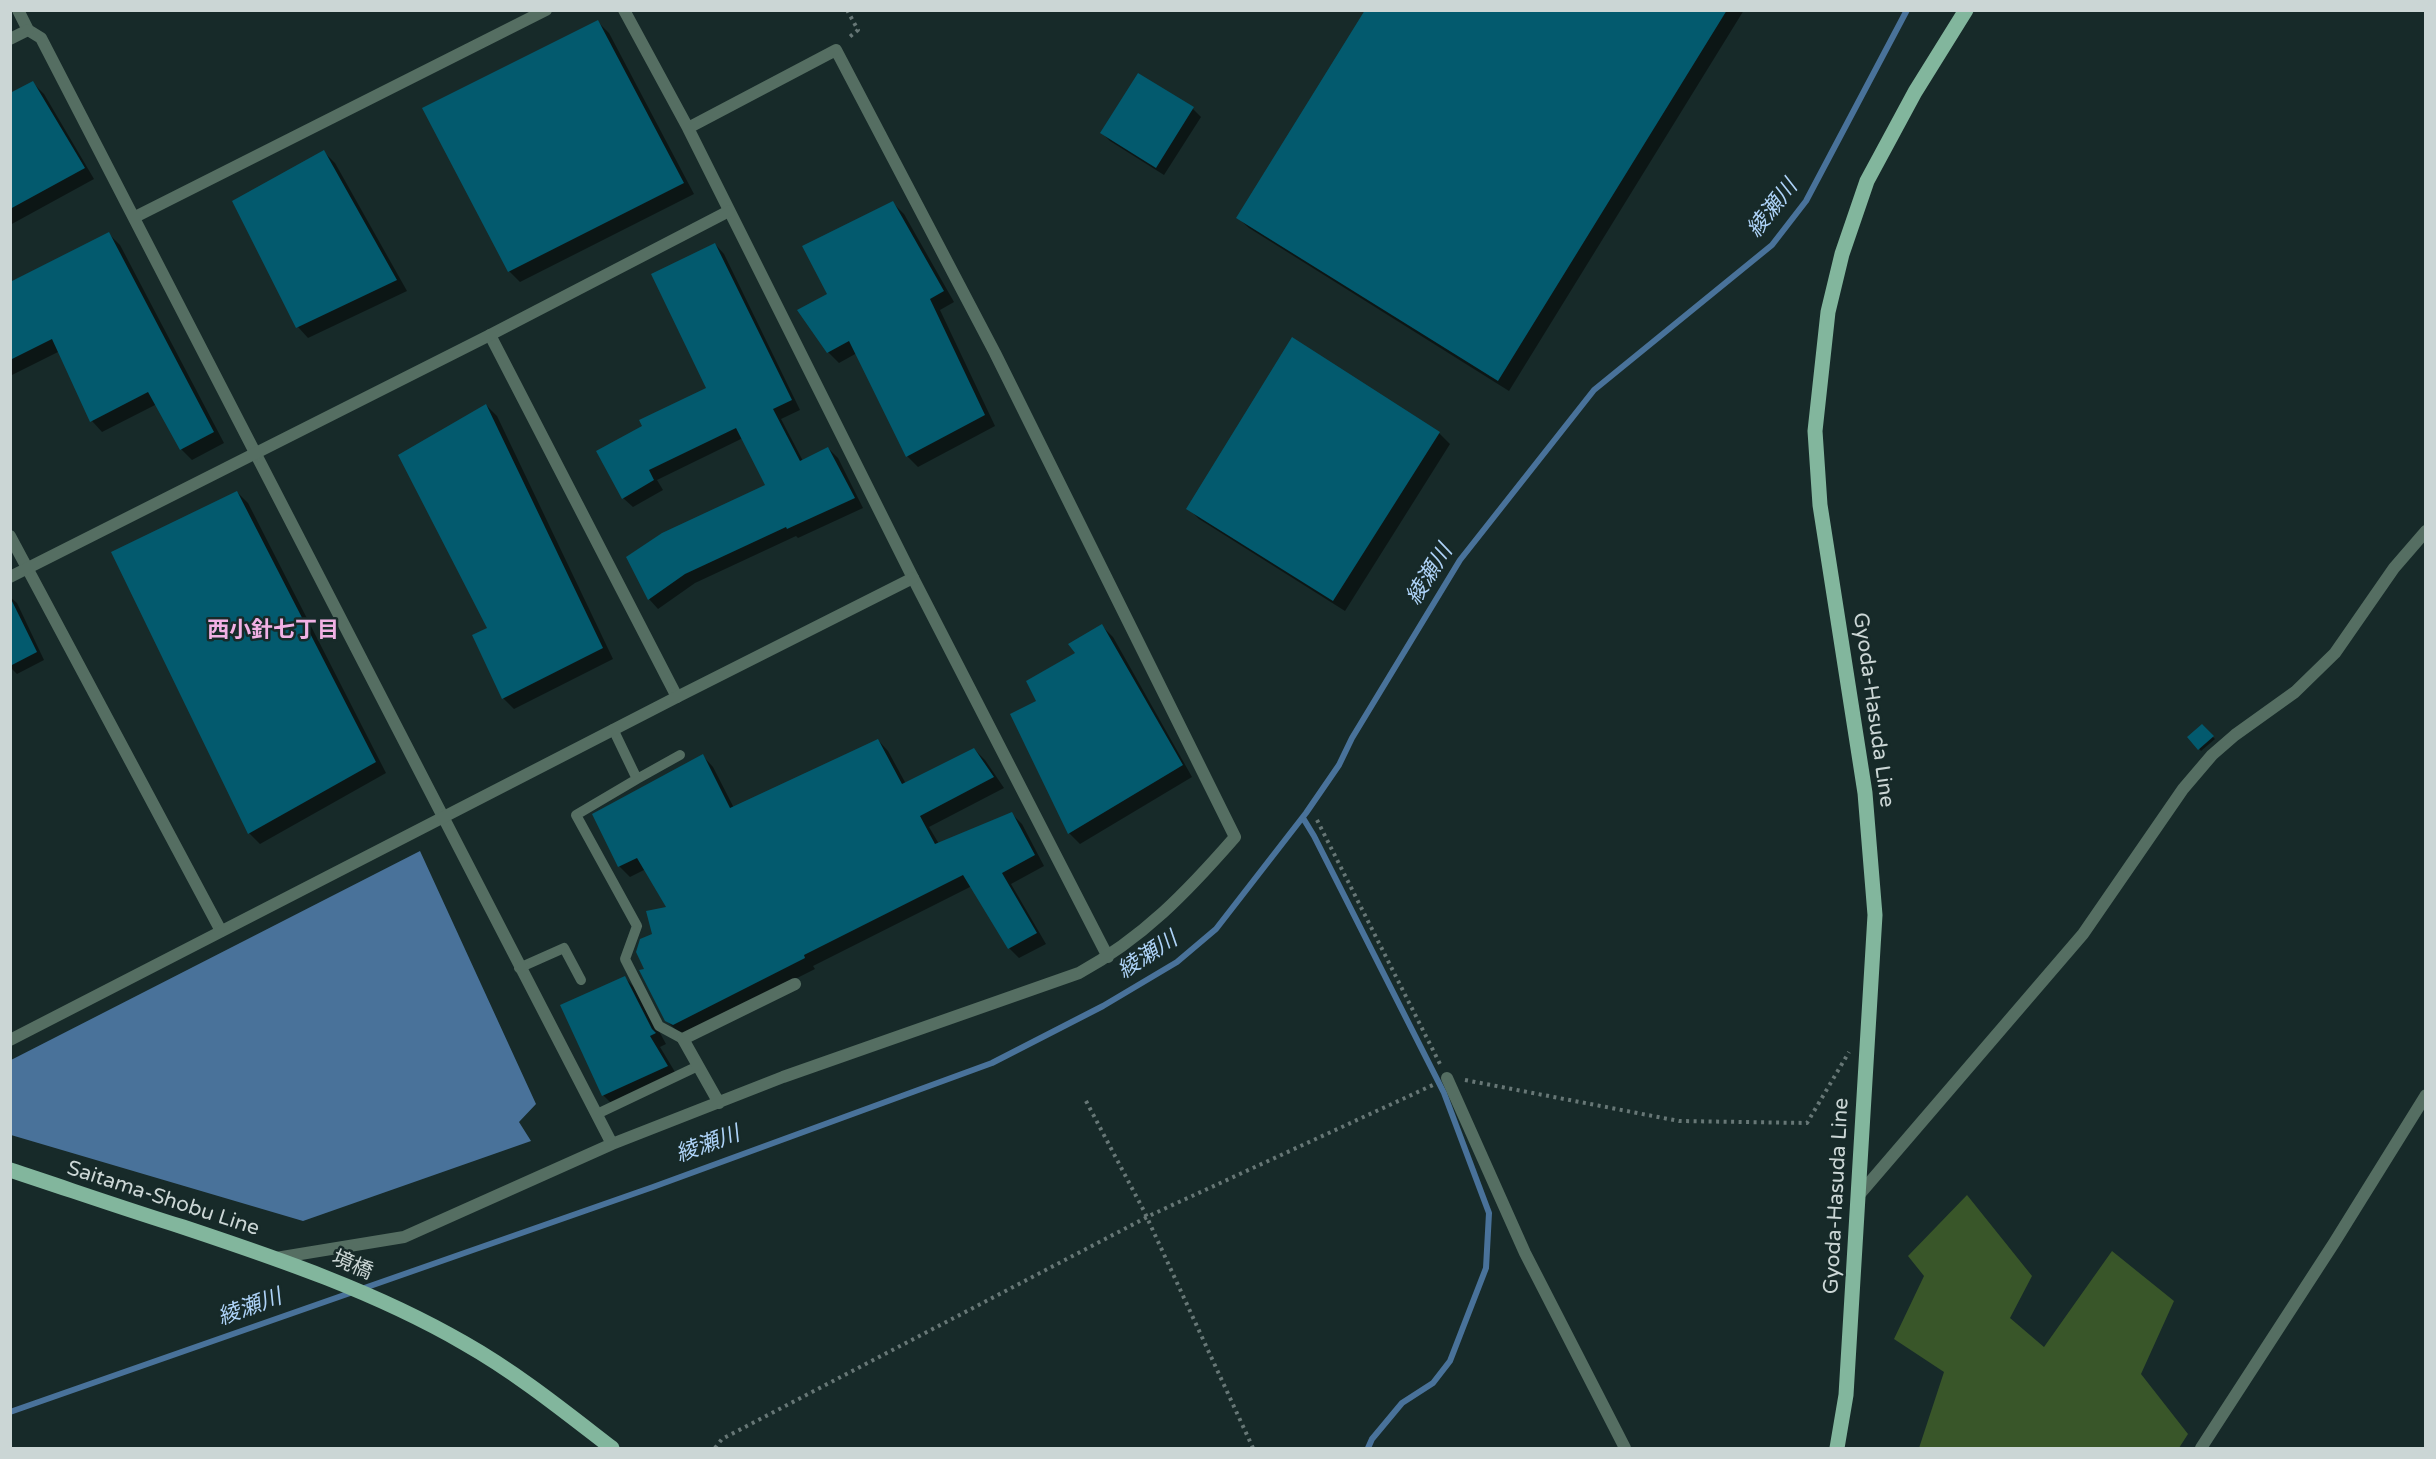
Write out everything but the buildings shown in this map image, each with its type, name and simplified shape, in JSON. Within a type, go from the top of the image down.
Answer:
[{"type":"main road","name":"Gyoda-Hasuda Line","points":[[1837,1449],[1846,1395],[1875,915],[1865,793],[1820,505],[1815,430],[1828,312],[1842,254],[1867,181],[1915,92],[1966,10]]},
{"type":"main road","name":"Saitama-Shobu Line","points":[[10,1170],[302,1268]]},
{"type":"main road","name":"境橋","points":[[302,1268],[385,1302],[464,1342],[551,1400],[612,1449]]},
{"type":"street","points":[[18,10],[28,30],[41,38],[519,968],[612,1144]]},
{"type":"street","points":[[135,218],[546,10]]},
{"type":"street","points":[[624,10],[688,128],[913,578],[1108,957]]},
{"type":"street","points":[[10,39],[28,30]]},
{"type":"street","points":[[276,1258],[404,1237],[612,1144],[719,1102],[783,1077],[1079,973],[1108,957],[1146,930],[1190,889],[1235,837],[995,353],[836,50],[688,128]]},
{"type":"street","points":[[10,577],[490,335],[729,211]]},
{"type":"street","points":[[490,335],[677,697]]},
{"type":"street","points":[[1858,1196],[2083,934],[2182,789],[2212,755],[2235,735],[2295,692],[2334,653],[2394,568],[2426,531]]},
{"type":"street","points":[[10,536],[221,932]]},
{"type":"street","points":[[10,1040],[613,729],[913,578]]},
{"type":"street","points":[[719,1102],[682,1039],[795,984]]},
{"type":"street","points":[[1447,1078],[1525,1253],[1625,1449]]},
{"type":"street","points":[[2201,1449],[2426,1095]]},
{"type":"lane","points":[[613,729],[637,779]]},
{"type":"lane","points":[[680,755],[576,815],[637,926],[625,958],[659,1026],[682,1039]]},
{"type":"lane","points":[[519,968],[564,948],[581,980]]},
{"type":"lane","points":[[597,1114],[698,1066]]},
{"type":"path","points":[[836,50],[858,30],[847,10]]},
{"type":"path","points":[[1317,820],[1447,1078]]},
{"type":"path","points":[[715,1449],[722,1439],[1153,1214],[1447,1078],[1478,1081],[1679,1120],[1807,1122],[1852,1046]]},
{"type":"path","points":[[1086,1101],[1144,1211],[1253,1449]]},
{"type":"green space","points":[[1967,1195],[2032,1276],[2010,1318],[2044,1347],[2112,1251],[2174,1301],[2141,1374],[2188,1434],[2179,1448],[1919,1448],[1944,1372],[1894,1339],[1924,1276],[1908,1256]]},
{"type":"water","points":[[420,851],[536,1104],[519,1122],[531,1141],[303,1221],[11,1135],[11,1060]]},
{"type":"waterway","name":"綾瀬川","points":[[10,1412],[653,1187],[992,1063],[1103,1006],[1177,962],[1216,929],[1306,813],[1339,765],[1352,738],[1460,560],[1594,390],[1772,245],[1806,201],[1907,10]]},
{"type":"waterway","points":[[1303,818],[1444,1093],[1489,1213],[1486,1268],[1450,1361],[1433,1383],[1402,1403],[1372,1439],[1368,1448]]},
{"type":"district","name":"西小針七丁目","points":[[273,631]]}]
